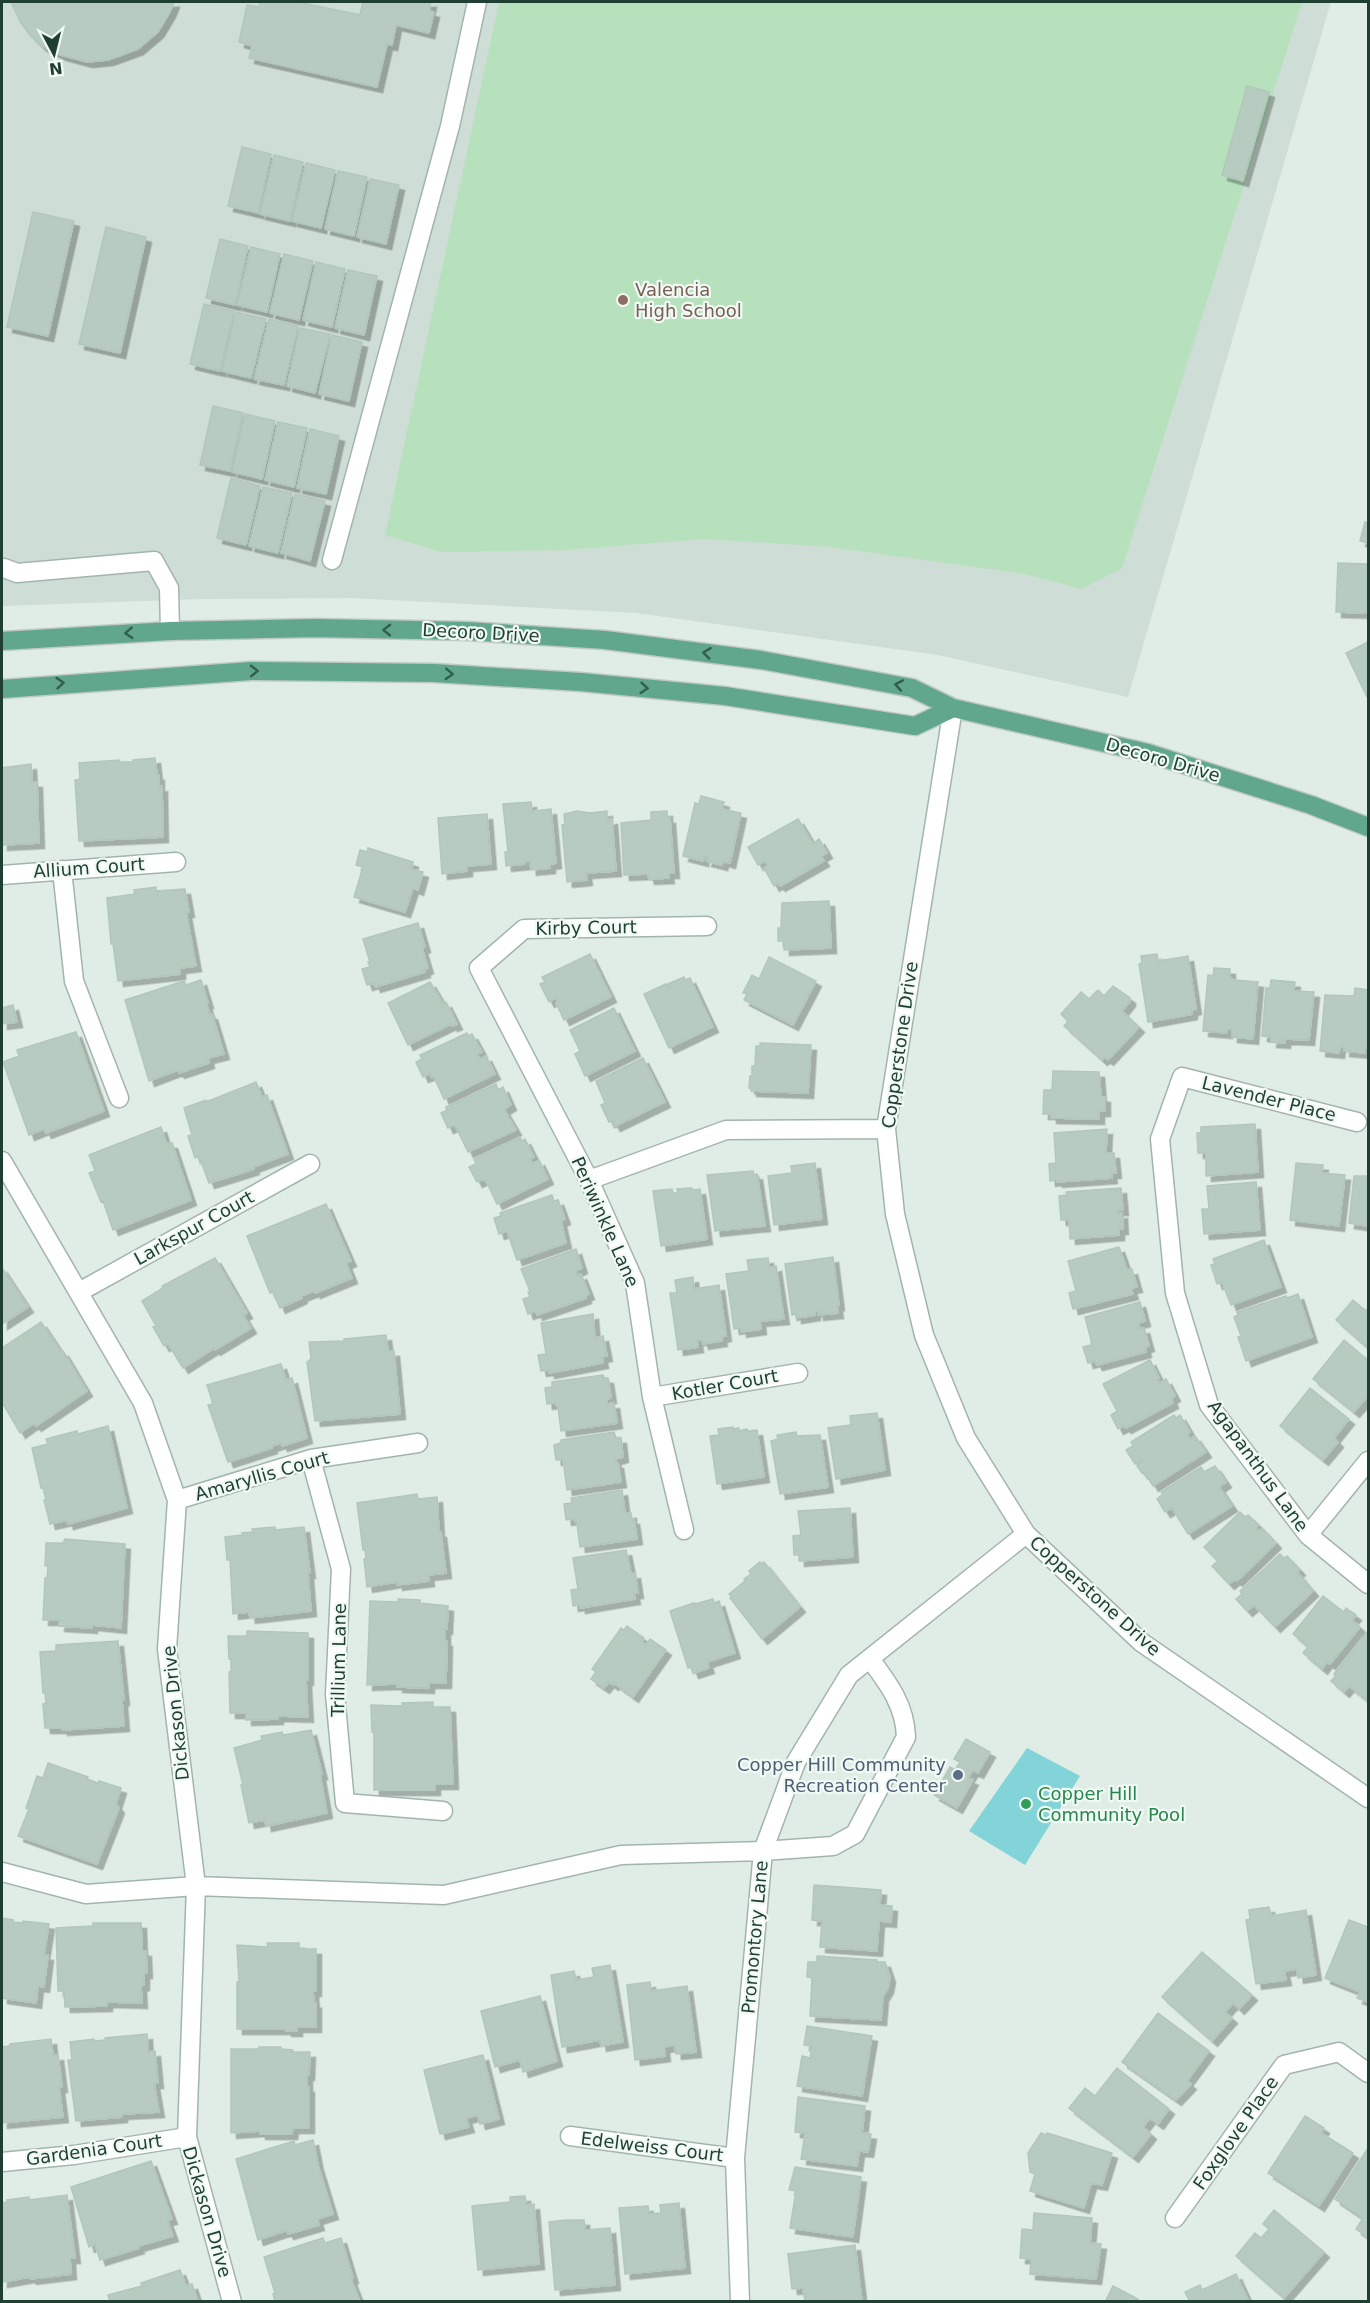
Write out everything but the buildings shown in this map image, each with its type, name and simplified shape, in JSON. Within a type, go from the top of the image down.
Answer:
[{"type":"main road","name":"Decoro Drive","points":[[2,641],[170,631],[315,628],[467,631],[605,640],[761,660],[912,688],[953,708],[1148,753],[1311,805],[1368,827]]},
{"type":"main road","points":[[2,689],[250,671],[434,673],[580,682],[725,696],[915,726],[953,708]]},
{"type":"street","points":[[332,560],[450,126],[477,2]]},
{"type":"street","points":[[4,568],[17,573],[154,561],[169,588],[170,631]]},
{"type":"street","name":"Copperstone Drive","points":[[953,708],[886,1129],[895,1214],[924,1335],[966,1438],[1026,1534],[1141,1642],[1368,1798]]},
{"type":"street","name":"Allium Court","points":[[2,875],[176,862]]},
{"type":"street","points":[[62,870],[74,981],[119,1098]]},
{"type":"street","name":"Kirby Court","points":[[479,968],[524,929],[707,926]]},
{"type":"street","name":"Periwinkle Lane","points":[[479,968],[588,1180],[635,1283],[652,1397],[684,1530]]},
{"type":"street","name":"Lavender Place","points":[[1182,1077],[1357,1122]]},
{"type":"street","name":"Agapanthus Lane","points":[[1182,1077],[1160,1139],[1175,1293],[1209,1405],[1308,1535],[1368,1584]]},
{"type":"street","points":[[588,1180],[726,1130],[886,1129]]},
{"type":"street","name":"Dickason Drive","points":[[2,1161],[143,1404],[177,1500],[167,1649],[196,1886],[187,2137],[232,2301]]},
{"type":"street","name":"Larkspur Court","points":[[79,1292],[310,1164]]},
{"type":"street","name":"Kotler Court","points":[[652,1397],[798,1373]]},
{"type":"street","name":"Amaryllis Court","points":[[177,1500],[311,1459],[418,1443]]},
{"type":"street","name":"Trillium Lane","points":[[311,1459],[341,1569],[335,1694],[345,1803],[443,1811]]},
{"type":"street","points":[[1308,1535],[1368,1461]]},
{"type":"street","name":"Promontory Lane","points":[[741,2301],[735,2158],[763,1851],[796,1762],[849,1675],[1026,1534]]},
{"type":"street","points":[[2,1872],[87,1894],[196,1886],[444,1895],[621,1855],[763,1851],[833,1846],[855,1834],[906,1737],[906,1723],[894,1691],[870,1659]]},
{"type":"street","name":"Foxglove Place","points":[[1175,2218],[1284,2065],[1339,2052],[1368,2073]]},
{"type":"street","name":"Edelweiss Court","points":[[570,2136],[735,2158]]},
{"type":"street","name":"Gardenia Court","points":[[2,2162],[74,2155],[187,2137]]},
{"type":"shaded area","name":"Valencia High School","points":[[2,2],[1331,2],[1128,697],[938,655],[637,613],[351,598],[202,599],[2,606]]},
{"type":"green space","points":[[499,2],[1302,2],[1122,568],[1082,589],[1025,574],[831,547],[705,539],[564,550],[442,552],[385,535]]},
{"type":"water","name":"Copper Hill Community Pool","points":[[1027,1748],[1080,1776],[1025,1865],[969,1831]]},
{"type":"place","name":"Valencia High School","points":[[623,300]]},
{"type":"place","name":"Copper Hill Community Recreation Center","points":[[958,1775]]},
{"type":"place","name":"Copper Hill Community Pool","points":[[1026,1804]]}]
